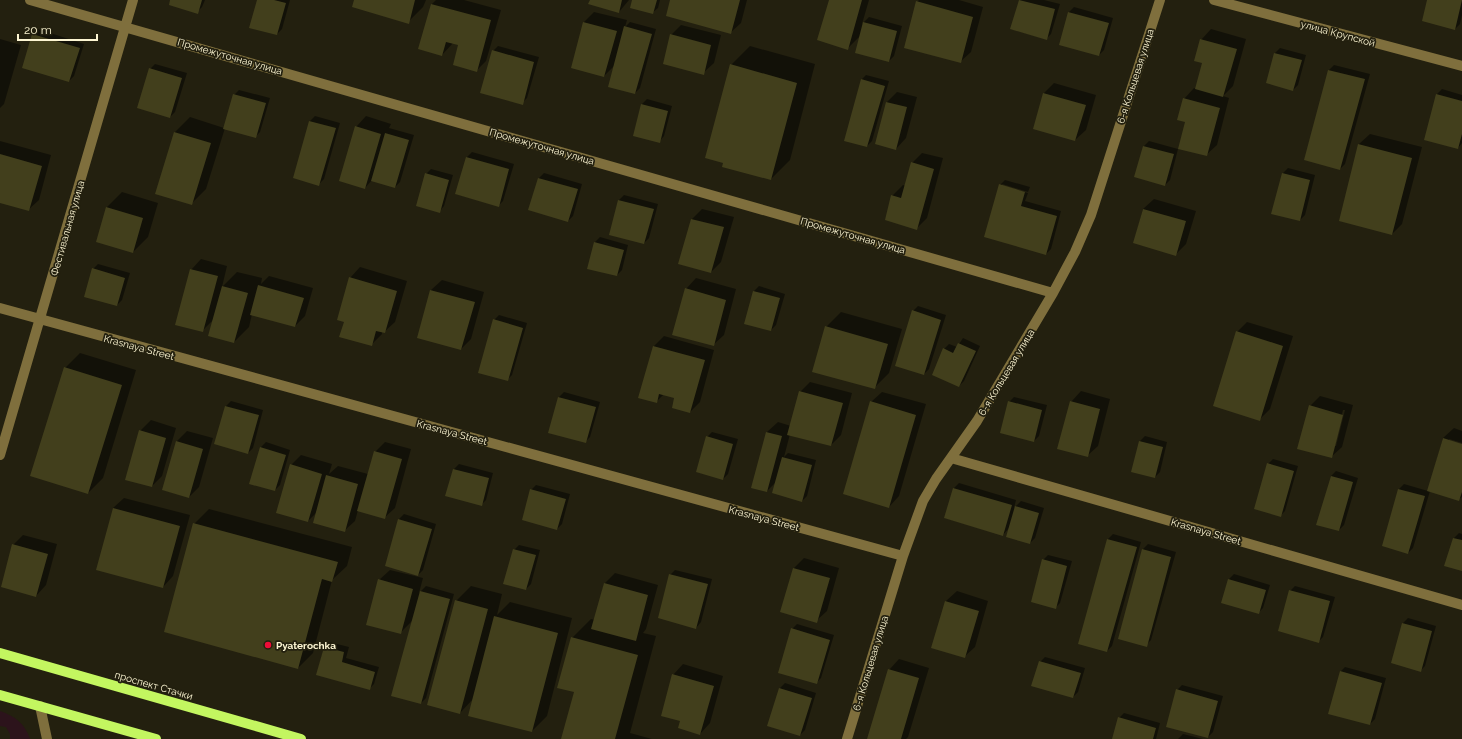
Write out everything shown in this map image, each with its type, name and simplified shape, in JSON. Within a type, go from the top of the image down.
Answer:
[{"type":"main road","name":"проспект Стачки","points":[[0,653],[301,739]]},
{"type":"main road","points":[[0,695],[156,739]]},
{"type":"street","name":"Промежуточная улица","points":[[30,0],[126,26],[1053,293]]},
{"type":"street","name":"Фестивальная улица","points":[[0,455],[134,0]]},
{"type":"street","name":"6-я Кольцевая улица","points":[[847,739],[903,556],[923,501],[936,479],[977,421],[1053,293],[1075,252],[1091,214],[1160,0]]},
{"type":"street","name":"улица Крупской","points":[[1214,0],[1462,66]]},
{"type":"street","name":"Krasnaya Street","points":[[0,308],[903,556]]},
{"type":"street","name":"Krasnaya Street","points":[[951,458],[1462,604]]},
{"type":"street","points":[[40,706],[47,739]]},
{"type":"shaded area","points":[[0,711],[19,721],[30,739],[10,739],[10,734],[6,727],[0,726]]},
{"type":"building","points":[[170,0],[202,0],[198,14],[169,5]]},
{"type":"building","points":[[257,0],[274,0],[286,3],[277,35],[249,28]]},
{"type":"building","points":[[354,0],[415,0],[409,24],[352,7]]},
{"type":"building","points":[[590,0],[622,0],[619,13],[588,4]]},
{"type":"building","points":[[632,0],[657,0],[653,14],[630,8]]},
{"type":"building","points":[[670,0],[740,0],[731,34],[666,16]]},
{"type":"building","points":[[829,0],[862,0],[848,50],[817,40]]},
{"type":"building","points":[[1019,0],[1055,9],[1047,40],[1010,29]]},
{"type":"building","points":[[1427,0],[1462,0],[1455,30],[1422,21]]},
{"type":"building","points":[[916,1],[973,17],[961,63],[904,48]]},
{"type":"building","points":[[431,4],[491,20],[477,72],[453,65],[458,45],[446,42],[442,56],[418,49]]},
{"type":"building","points":[[1068,12],[1109,23],[1099,56],[1059,45]]},
{"type":"building","points":[[583,22],[617,31],[604,77],[571,68]]},
{"type":"building","points":[[863,22],[897,31],[889,62],[855,53]]},
{"type":"building","points":[[624,26],[652,34],[635,94],[608,87]]},
{"type":"building","points":[[32,34],[80,48],[69,82],[22,68]]},
{"type":"building","points":[[670,34],[711,45],[704,75],[663,64]]},
{"type":"building","points":[[1200,39],[1237,49],[1223,97],[1195,89],[1202,63],[1194,61]]},
{"type":"building","points":[[492,50],[534,62],[523,105],[480,93]]},
{"type":"building","points":[[1274,53],[1302,60],[1293,91],[1266,83]]},
{"type":"building","points":[[730,64],[797,83],[771,180],[722,167],[723,163],[705,158]]},
{"type":"building","points":[[149,68],[182,78],[170,118],[137,108]]},
{"type":"building","points":[[1328,70],[1365,79],[1340,170],[1304,160]]},
{"type":"building","points":[[861,79],[885,86],[867,147],[844,141]]},
{"type":"building","points":[[1043,93],[1086,105],[1075,141],[1033,129]]},
{"type":"building","points":[[233,94],[266,103],[256,138],[223,129]]},
{"type":"building","points":[[1436,94],[1462,101],[1462,134],[1458,149],[1424,140]]},
{"type":"building","points":[[1183,98],[1220,108],[1207,156],[1178,149],[1185,122],[1177,120]]},
{"type":"building","points":[[886,102],[907,107],[896,150],[875,144]]},
{"type":"building","points":[[641,104],[668,111],[660,143],[633,136]]},
{"type":"building","points":[[309,121],[336,128],[319,186],[293,178]]},
{"type":"building","points":[[355,126],[381,134],[365,189],[339,181]]},
{"type":"building","points":[[174,132],[211,143],[192,205],[155,194]]},
{"type":"building","points":[[385,133],[409,140],[395,188],[371,181]]},
{"type":"building","points":[[1358,144],[1412,158],[1392,235],[1339,221]]},
{"type":"building","points":[[1143,146],[1174,154],[1165,186],[1134,177]]},
{"type":"building","points":[[0,154],[42,166],[29,211],[0,203]]},
{"type":"building","points":[[466,157],[509,169],[499,207],[455,194]]},
{"type":"building","points":[[911,162],[934,169],[917,230],[885,220],[891,195],[901,198]]},
{"type":"building","points":[[425,173],[449,180],[440,213],[416,206]]},
{"type":"building","points":[[1282,173],[1310,180],[1300,221],[1271,214]]},
{"type":"building","points":[[538,178],[578,189],[568,222],[528,210]]},
{"type":"building","points":[[999,184],[1025,192],[1021,206],[1057,216],[1046,255],[984,237]]},
{"type":"building","points":[[618,200],[654,209],[644,244],[609,235]]},
{"type":"building","points":[[106,207],[143,218],[133,253],[96,242]]},
{"type":"building","points":[[1143,209],[1186,221],[1176,256],[1133,243]]},
{"type":"building","points":[[691,219],[724,227],[711,273],[678,264]]},
{"type":"building","points":[[594,242],[624,250],[617,276],[587,269]]},
{"type":"building","points":[[92,268],[125,278],[117,306],[84,297]]},
{"type":"building","points":[[190,269],[218,276],[203,332],[175,325]]},
{"type":"building","points":[[349,277],[397,291],[385,333],[376,331],[372,346],[339,337],[344,322],[337,320]]},
{"type":"building","points":[[258,285],[304,298],[295,327],[250,315]]},
{"type":"building","points":[[222,286],[248,293],[234,343],[208,336]]},
{"type":"building","points":[[685,288],[726,300],[714,346],[672,335]]},
{"type":"building","points":[[430,290],[475,302],[461,350],[417,338]]},
{"type":"building","points":[[753,291],[780,298],[771,331],[744,324]]},
{"type":"building","points":[[912,310],[941,320],[924,375],[895,366]]},
{"type":"building","points":[[493,319],[523,328],[508,381],[478,373]]},
{"type":"building","points":[[825,326],[888,344],[875,389],[812,372]]},
{"type":"building","points":[[1236,331],[1283,346],[1260,421],[1213,406]]},
{"type":"building","points":[[958,343],[976,351],[959,387],[932,375],[943,348],[953,353]]},
{"type":"building","points":[[653,346],[705,360],[690,413],[672,408],[674,398],[659,394],[657,403],[638,398]]},
{"type":"building","points":[[64,367],[122,385],[88,494],[30,476]]},
{"type":"building","points":[[799,391],[843,403],[831,446],[787,435]]},
{"type":"building","points":[[558,397],[596,407],[586,443],[548,433]]},
{"type":"building","points":[[870,401],[916,415],[889,508],[843,494]]},
{"type":"building","points":[[1008,401],[1042,410],[1034,442],[1000,433]]},
{"type":"building","points":[[1070,401],[1100,409],[1088,457],[1057,449]]},
{"type":"building","points":[[1309,405],[1343,415],[1332,458],[1297,449]]},
{"type":"building","points":[[225,406],[259,415],[248,454],[214,444]]},
{"type":"building","points":[[139,430],[166,438],[152,487],[125,480]]},
{"type":"building","points":[[766,432],[782,436],[767,492],[751,488]]},
{"type":"building","points":[[706,436],[733,444],[723,480],[696,472]]},
{"type":"building","points":[[1443,438],[1462,444],[1462,492],[1459,501],[1427,491]]},
{"type":"building","points":[[176,441],[203,449],[189,498],[162,490]]},
{"type":"building","points":[[1139,441],[1163,447],[1155,478],[1131,472]]},
{"type":"building","points":[[260,447],[286,455],[275,491],[249,484]]},
{"type":"building","points":[[374,451],[402,459],[385,519],[357,511]]},
{"type":"building","points":[[782,457],[812,465],[802,502],[772,493]]},
{"type":"building","points":[[1267,463],[1294,471],[1281,517],[1254,509]]},
{"type":"building","points":[[290,464],[322,474],[308,522],[276,513]]},
{"type":"building","points":[[453,469],[489,478],[482,506],[445,496]]},
{"type":"building","points":[[326,475],[358,484],[345,532],[313,523]]},
{"type":"building","points":[[1331,476],[1353,482],[1339,531],[1316,525]]},
{"type":"building","points":[[953,488],[1012,505],[1003,536],[944,518]]},
{"type":"building","points":[[530,489],[566,499],[557,530],[522,520]]},
{"type":"building","points":[[1398,489],[1425,496],[1408,554],[1382,546]]},
{"type":"building","points":[[1015,506],[1039,513],[1030,544],[1006,537]]},
{"type":"building","points":[[113,508],[180,526],[163,588],[96,570]]},
{"type":"building","points":[[398,519],[432,529],[418,576],[385,566]]},
{"type":"building","points":[[193,523],[338,562],[332,582],[322,579],[298,669],[164,632]]},
{"type":"building","points":[[1453,538],[1462,540],[1462,571],[1444,566]]},
{"type":"building","points":[[1107,539],[1137,547],[1107,652],[1078,644]]},
{"type":"building","points":[[12,544],[48,554],[36,597],[1,587]]},
{"type":"building","points":[[513,549],[536,555],[526,590],[503,584]]},
{"type":"building","points":[[1142,549],[1171,557],[1147,647],[1118,639]]},
{"type":"building","points":[[1042,559],[1067,566],[1056,609],[1031,602]]},
{"type":"building","points":[[793,568],[830,578],[817,623],[780,612]]},
{"type":"building","points":[[669,574],[708,584],[696,629],[658,618]]},
{"type":"building","points":[[378,579],[413,589],[401,634],[366,625]]},
{"type":"building","points":[[1228,579],[1266,590],[1259,614],[1221,603]]},
{"type":"building","points":[[604,583],[648,595],[636,641],[591,629]]},
{"type":"building","points":[[1289,590],[1330,601],[1319,643],[1278,631]]},
{"type":"building","points":[[420,591],[450,599],[421,704],[391,696]]},
{"type":"building","points":[[455,600],[488,609],[460,714],[427,705]]},
{"type":"building","points":[[945,601],[979,611],[965,658],[931,648]]},
{"type":"building","points":[[494,616],[558,633],[532,732],[468,716]]},
{"type":"building","points":[[1402,623],[1432,631],[1421,672],[1391,663]]},
{"type":"building","points":[[791,628],[830,640],[817,684],[778,673]]},
{"type":"building","points":[[571,637],[638,655],[615,739],[561,739],[574,692],[557,688]]},
{"type":"building","points":[[324,647],[344,652],[342,662],[375,672],[370,690],[316,675]]},
{"type":"building","points":[[1039,661],[1081,673],[1073,698],[1031,686]]},
{"type":"building","points":[[888,669],[919,678],[901,739],[867,739]]},
{"type":"building","points":[[1340,671],[1382,683],[1370,725],[1328,714]]},
{"type":"building","points":[[672,674],[714,686],[700,735],[678,728],[680,721],[661,716]]},
{"type":"building","points":[[779,688],[812,698],[800,736],[767,726]]},
{"type":"building","points":[[1176,689],[1218,701],[1208,738],[1166,727]]},
{"type":"building","points":[[1118,717],[1156,728],[1153,739],[1112,739]]},
{"type":"place","name":"Pyaterochka","points":[[268,645]]}]
